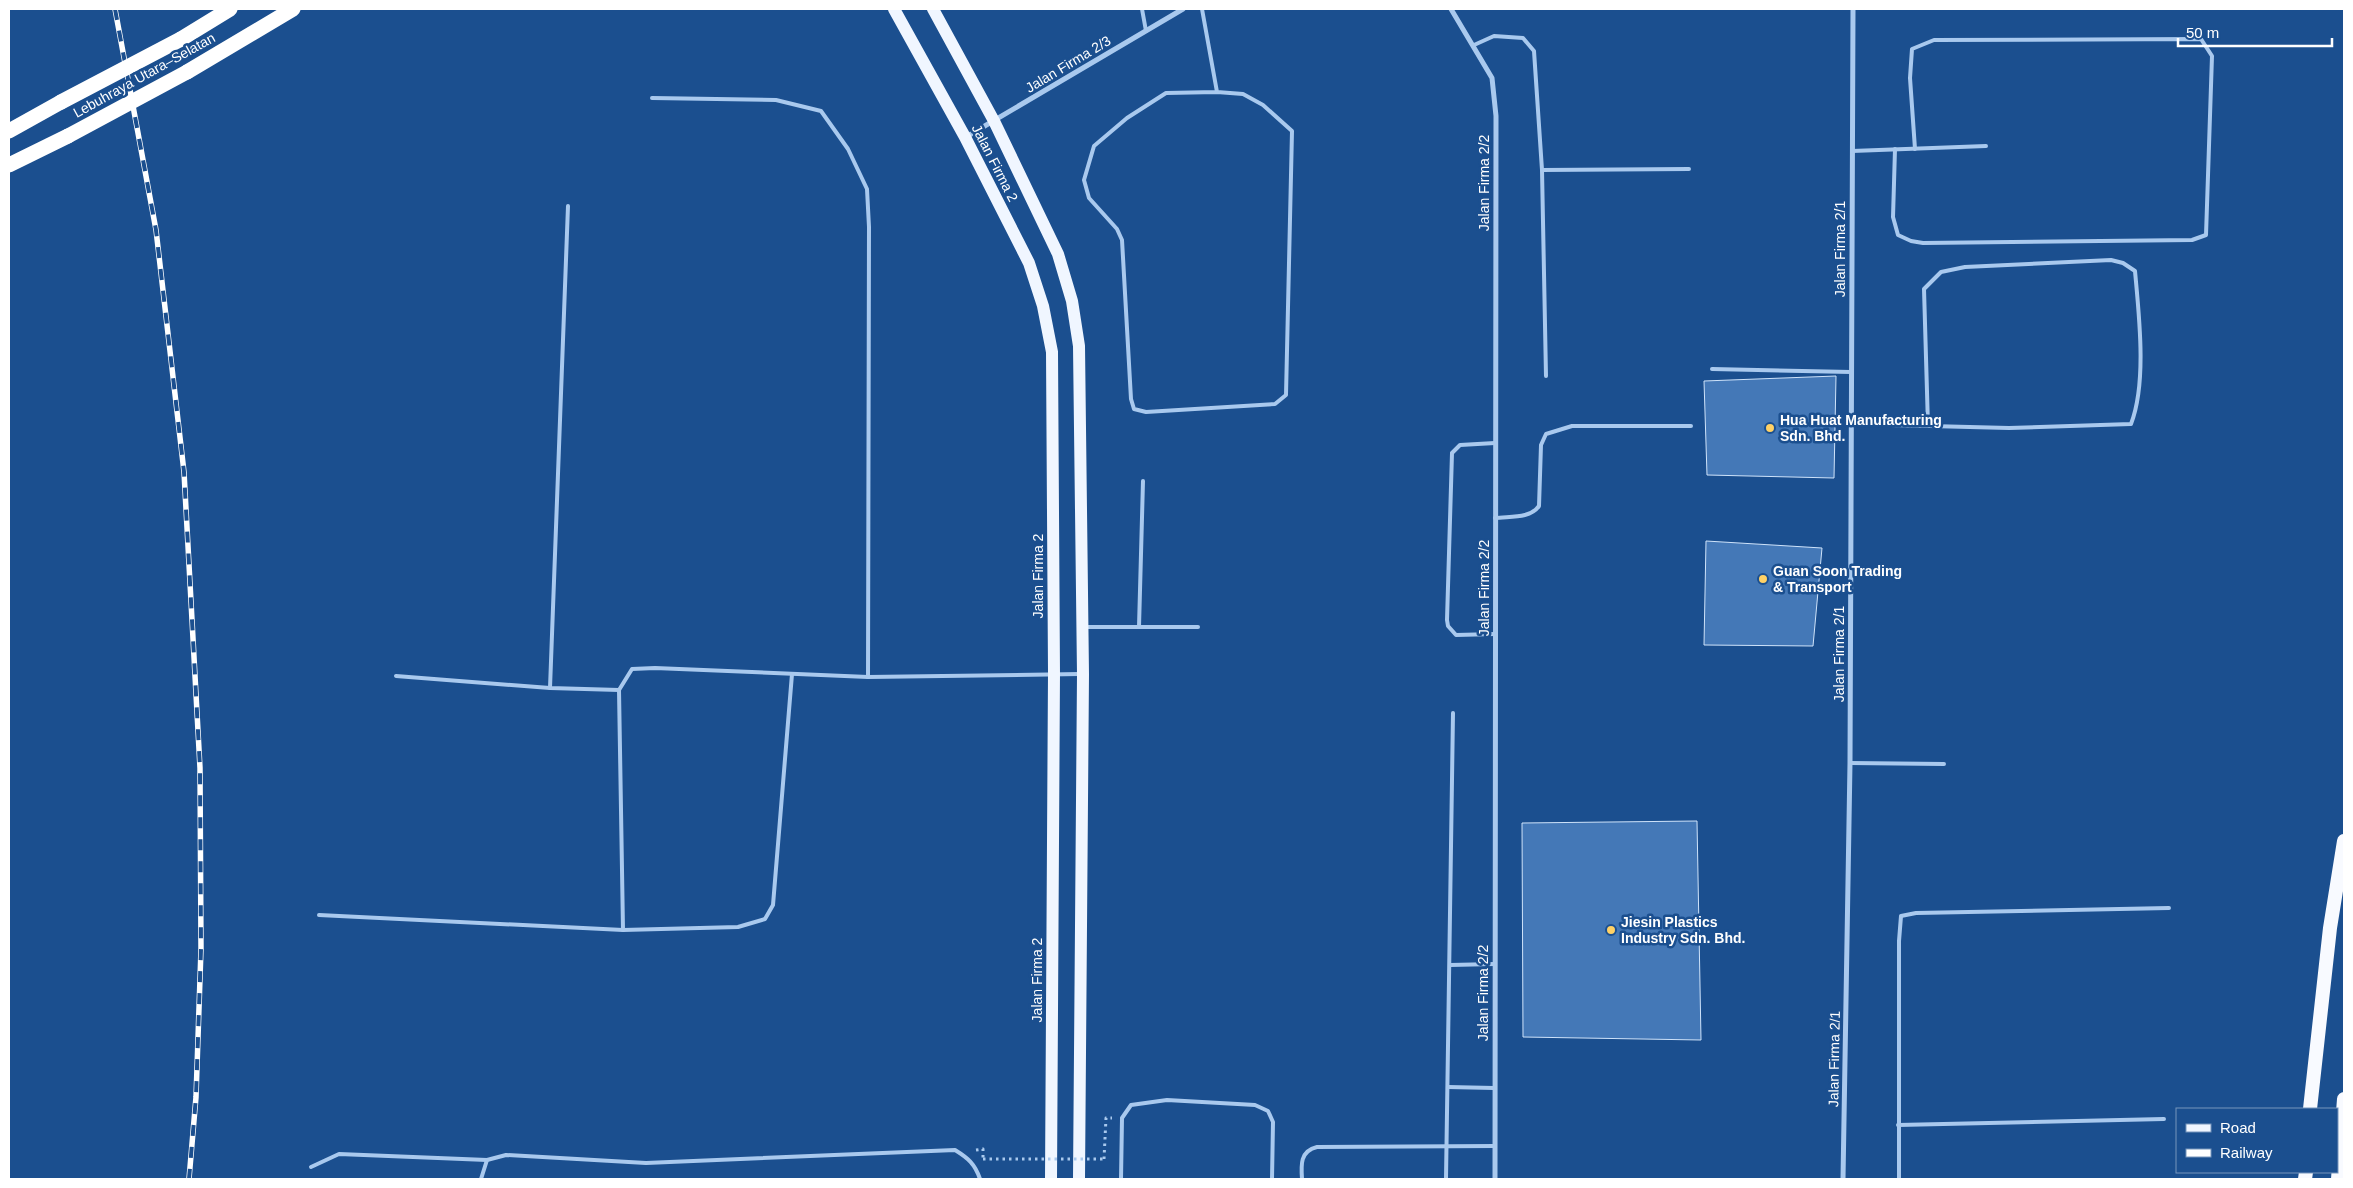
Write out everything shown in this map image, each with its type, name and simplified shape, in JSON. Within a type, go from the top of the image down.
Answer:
[{"type":"highway","name":"Lebuhraya Utara–Selatan","points":[[9,131],[181,38],[230,9]]},
{"type":"highway","name":"Lebuhraya Utara–Selatan","points":[[9,165],[68,136],[187,72],[293,9]]},
{"type":"highway","points":[[2310,1108],[2330,928],[2344,841]]},
{"type":"highway","points":[[2338,1179],[2344,1099]]},
{"type":"main road","name":"Jalan Firma 2","points":[[894,9],[965,137],[1029,263],[1044,306],[1052,352],[1054,673],[1051,1179]]},
{"type":"main road","name":"Jalan Firma 2","points":[[932,9],[994,121],[1058,254],[1072,301],[1079,346],[1083,627],[1079,1179]]},
{"type":"street","name":"Jalan Firma 2/3","points":[[965,137],[1183,9]]},
{"type":"street","name":"Jalan Firma 2/2","points":[[1451,9],[1492,78],[1496,116],[1494,1179]]},
{"type":"street","name":"Jalan Firma 2/1","points":[[1843,1179],[1850,763],[1852,9]]},
{"type":"lane","points":[[1142,9],[1146,30]]},
{"type":"lane","points":[[1202,9],[1217,92]]},
{"type":"lane","points":[[1474,45],[1494,36],[1523,38],[1534,50],[1542,170],[1546,376]]},
{"type":"lane","points":[[1895,149],[1892,217],[1898,235],[1911,241],[1922,243],[2192,240],[2206,235],[2212,56],[2201,39],[1934,40],[1912,49],[1910,78],[1915,149]]},
{"type":"lane","points":[[1217,92],[1243,94],[1263,105],[1292,131],[1286,395],[1275,404],[1146,412],[1134,409],[1131,399],[1122,240],[1117,229],[1089,198],[1084,180],[1094,146],[1127,118],[1166,93],[1217,92]]},
{"type":"lane","points":[[652,98],[776,100],[821,110],[848,149],[867,189],[869,227],[868,677]]},
{"type":"lane","points":[[1852,151],[1986,146]]},
{"type":"lane","points":[[1542,170],[1689,170]]},
{"type":"lane","points":[[550,688],[568,206]]},
{"type":"lane","points":[[1851,424],[1928,426],[2009,428],[2132,424],[2138,406],[2140,326],[2135,271],[2123,263],[2111,260],[1965,268],[1941,272],[1924,289],[1928,426]]},
{"type":"lane","points":[[1712,369],[1851,372]]},
{"type":"lane","points":[[1495,518],[1526,515],[1536,510],[1539,506],[1541,445],[1546,434],[1572,426],[1691,426]]},
{"type":"lane","points":[[1495,443],[1460,445],[1452,453],[1447,620],[1448,626],[1456,634],[1495,634]]},
{"type":"lane","points":[[1139,627],[1143,481]]},
{"type":"lane","points":[[1083,627],[1198,627]]},
{"type":"lane","points":[[623,930],[619,690],[632,670],[655,668],[868,677],[1083,674]]},
{"type":"lane","points":[[318,915],[623,930],[738,927],[765,919],[773,905],[792,674]]},
{"type":"lane","points":[[396,676],[550,688],[619,690]]},
{"type":"lane","points":[[1446,1179],[1453,713]]},
{"type":"lane","points":[[1850,763],[1944,764]]},
{"type":"lane","points":[[1899,1179],[1899,941],[1901,916],[1916,913],[2169,908]]},
{"type":"lane","points":[[1450,965],[1495,964]]},
{"type":"lane","points":[[1448,1087],[1494,1088]]},
{"type":"lane","points":[[1121,1179],[1122,1118],[1130,1105],[1167,1100],[1255,1105],[1268,1111],[1273,1122],[1272,1179]]},
{"type":"lane","points":[[1898,1125],[2164,1119]]},
{"type":"lane","points":[[1302,1179],[1303,1157],[1311,1149],[1495,1146]]},
{"type":"lane","points":[[311,1167],[339,1154],[487,1160],[506,1155],[646,1163],[955,1150],[969,1159],[976,1167],[980,1179]]},
{"type":"lane","points":[[481,1179],[487,1160]]},
{"type":"path","points":[[983,1159],[1104,1159]]},
{"type":"building","name":"Hua Huat Manufacturing Sdn. Bhd.","points":[[1836,376],[1834,478],[1707,475],[1704,381]]},
{"type":"building","name":"Guan Soon Trading & Transport","points":[[1706,541],[1822,548],[1813,646],[1704,645]]},
{"type":"building","name":"Jiesin Plastics Industry Sdn. Bhd.","points":[[1697,821],[1701,1040],[1523,1037],[1522,823]]},
{"type":"railway","points":[[115,9],[156,230],[184,472],[200,768],[201,949],[196,1097],[189,1179]]},
{"type":"place","name":"Hua Huat Manufacturing Sdn. Bhd.","points":[[1770,428]]},
{"type":"place","name":"Guan Soon Trading & Transport","points":[[1763,579]]},
{"type":"place","name":"Jiesin Plastics Industry Sdn. Bhd.","points":[[1611,930]]}]
